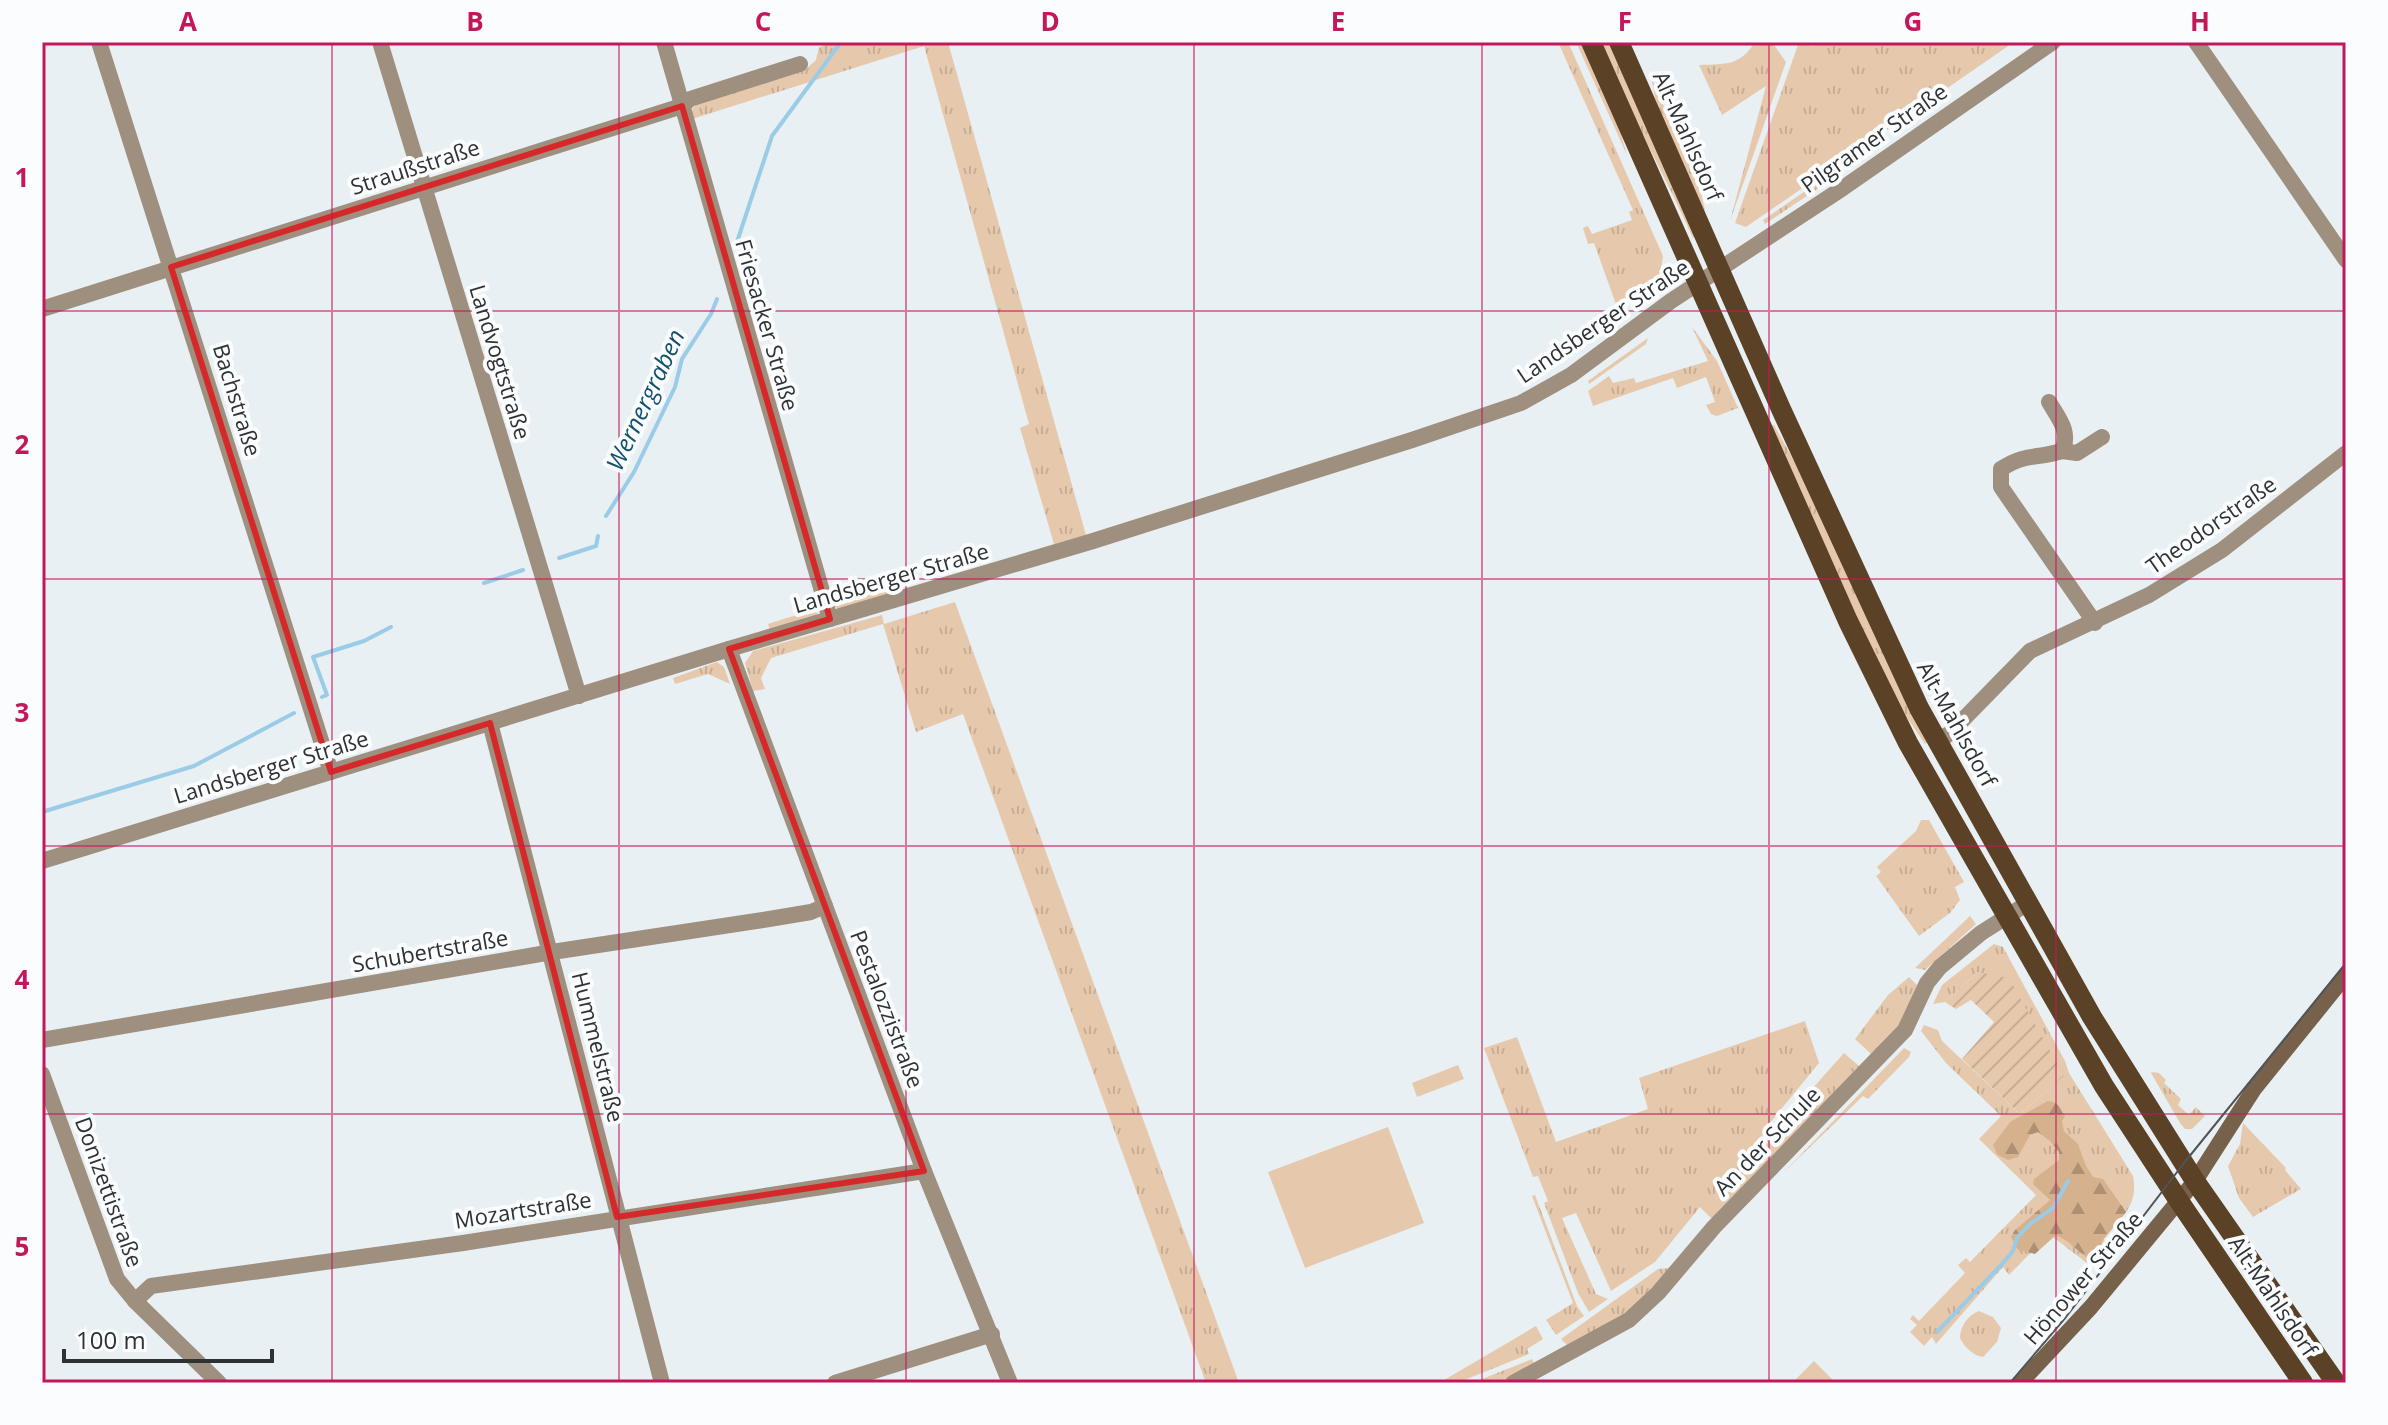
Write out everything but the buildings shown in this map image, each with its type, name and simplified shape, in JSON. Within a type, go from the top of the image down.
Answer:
[{"type":"main road","name":"Alt-Mahlsdorf","points":[[1591,42],[1848,621],[1908,743],[2092,1066],[2303,1383]]},
{"type":"main road","name":"Alt-Mahlsdorf","points":[[1619,42],[1902,675],[1937,741],[2092,1017],[2195,1181],[2336,1383]]},
{"type":"main road","name":"Hönower Straße","points":[[2020,1383],[2091,1307],[2195,1181],[2254,1089],[2346,975]]},
{"type":"street","name":"Bachstraße","points":[[99,42],[331,772]]},
{"type":"street","name":"Landvogtstraße","points":[[380,42],[579,696]]},
{"type":"street","name":"Friesacker Straße","points":[[664,42],[830,619]]},
{"type":"street","name":"Pilgramer Straße","points":[[1720,270],[2053,42]]},
{"type":"street","points":[[2196,42],[2346,260]]},
{"type":"street","name":"Straußstraße","points":[[42,309],[682,106],[690,99],[800,64]]},
{"type":"street","name":"Landsberger Straße","points":[[42,861],[729,649],[1093,541],[1521,403],[1571,375],[1720,270]]},
{"type":"street","points":[[2049,402],[2064,427],[2067,441],[2062,451]]},
{"type":"street","points":[[2095,623],[2001,487],[2001,469],[2024,456],[2045,456],[2062,451],[2077,453],[2102,437]]},
{"type":"street","name":"Theodorstraße","points":[[1937,741],[1949,734],[2030,651],[2149,595],[2222,550],[2346,453]]},
{"type":"street","name":"Pestalozzistraße","points":[[729,649],[924,1171],[1010,1383]]},
{"type":"street","name":"Hummelstraße","points":[[490,723],[662,1383]]},
{"type":"street","name":"An der Schule","points":[[1513,1383],[1629,1320],[1658,1293],[1714,1227],[1905,1030],[1927,983],[1940,967],[1981,933],[2028,903]]},
{"type":"street","name":"Schubertstraße","points":[[42,1040],[552,952],[811,912],[825,906]]},
{"type":"street","name":"Donizettistraße","points":[[42,1074],[117,1279],[135,1301],[219,1383]]},
{"type":"street","name":"Mozartstraße","points":[[135,1301],[151,1286],[463,1243],[924,1171]]},
{"type":"street","points":[[835,1383],[992,1334]]},
{"type":"highlighted area","points":[[682,106],[830,619],[729,649],[924,1171],[617,1217],[490,723],[331,772],[171,267]]},
{"type":"green space","points":[[835,42],[948,42],[1086,535],[1054,544],[1020,428],[1029,424],[924,46],[692,119],[690,117],[700,101],[806,69],[816,60],[819,47]]},
{"type":"green space","points":[[1558,42],[1568,42],[1663,256],[1660,275],[1618,310],[1594,243],[1588,244],[1583,228],[1588,226],[1592,234],[1632,220],[1629,212],[1633,210]]},
{"type":"green space","points":[[1576,42],[1582,42],[1614,111],[1627,155]]},
{"type":"green space","points":[[1598,42],[1611,42],[1698,234],[1693,238],[1621,91]]},
{"type":"green space","points":[[1755,42],[1772,42],[1786,62],[1730,221],[1766,86],[1722,115],[1699,65],[1738,60]]},
{"type":"green space","points":[[1799,42],[1808,42],[1811,46],[1817,42],[2014,42],[1746,227],[1735,223]]},
{"type":"green space","points":[[1651,76],[1701,193],[1705,210],[1702,211],[1657,109]]},
{"type":"green space","points":[[1883,138],[1883,145],[1765,224],[1763,220]]},
{"type":"green space","points":[[1692,327],[1717,361],[1738,408],[1717,416],[1711,414],[1706,405],[1715,402],[1706,377],[1677,388],[1673,378],[1593,406],[1588,391],[1609,376],[1613,383],[1634,378],[1636,383],[1708,361]]},
{"type":"green space","points":[[1648,338],[1646,344],[1589,384],[1588,381]]},
{"type":"green space","points":[[1774,425],[1811,491],[1928,742],[1925,744],[1893,697],[1770,426]]},
{"type":"green space","points":[[898,583],[901,594],[838,609],[831,604]]},
{"type":"green space","points":[[955,602],[1239,1383],[1206,1383],[963,714],[916,732],[883,624],[771,658],[761,678],[765,689],[753,691],[745,663],[753,651],[882,615],[884,624]]},
{"type":"green space","points":[[809,611],[818,613],[815,617],[770,630],[768,624]]},
{"type":"green space","points":[[717,662],[724,667],[730,684],[708,674],[675,684],[673,678]]},
{"type":"green space","points":[[1921,820],[1929,820],[1964,882],[1955,887],[1960,900],[1950,913],[1919,936],[1876,876],[1881,872],[1877,867],[1916,831]]},
{"type":"green space","points":[[1970,916],[1976,924],[1925,970],[1915,968]]},
{"type":"green space","points":[[1994,944],[2003,947],[2069,1073],[2133,1176],[2133,1195],[2127,1210],[2104,1239],[2107,1249],[2092,1267],[2049,1234],[2009,1275],[2003,1267],[1936,1344],[1932,1337],[1924,1346],[1910,1332],[1917,1325],[1910,1319],[1913,1315],[1919,1321],[1965,1273],[1958,1265],[1966,1258],[1970,1262],[2036,1195],[1979,1139],[2001,1116],[1946,1063],[1921,1031],[1924,1025],[1938,1030],[1942,1041],[2020,1114],[2064,1076],[1978,972],[1945,1002],[1933,1004],[1942,985]]},
{"type":"green space","points":[[1978,972],[2009,978],[2064,1076],[2020,1114],[1962,1059],[1994,1022],[1971,1000],[1956,1009],[1945,1002]]},
{"type":"green space","points":[[1909,977],[1917,985],[1903,1021],[1871,1054],[1855,1039],[1888,995]]},
{"type":"green space","points":[[1805,1021],[1819,1063],[1769,1124],[1787,1117],[1844,1053],[1859,1066],[1712,1219],[1700,1207],[1655,1262],[1611,1291],[1576,1213],[1562,1218],[1596,1294],[1608,1299],[1589,1312],[1578,1293],[1544,1203],[1548,1201],[1538,1176],[1533,1177],[1484,1048],[1517,1037],[1556,1142],[1648,1109],[1639,1078]]},
{"type":"green space","points":[[1904,1048],[1911,1052],[1909,1057],[1868,1099],[1863,1096],[1784,1172]]},
{"type":"green space","points":[[1458,1065],[1464,1079],[1417,1097],[1412,1083]]},
{"type":"green space","points":[[2153,1072],[2166,1080],[2164,1083],[2181,1099],[2178,1105],[2189,1115],[2196,1107],[2205,1116],[2192,1129],[2185,1129],[2180,1123]]},
{"type":"green space","points":[[2048,1101],[2062,1110],[2065,1116],[2062,1121],[2064,1131],[2078,1144],[2093,1177],[2103,1179],[2126,1212],[2102,1241],[2098,1253],[2091,1257],[2087,1258],[2056,1235],[2035,1254],[2018,1250],[2011,1237],[2050,1200],[2033,1184],[2034,1179],[2059,1160],[2059,1152],[2038,1132],[2030,1135],[2018,1157],[2008,1160],[1998,1155],[1993,1145],[2010,1122]]},
{"type":"green space","points":[[2243,1123],[2286,1168],[2301,1189],[2253,1217],[2239,1198],[2228,1166],[2240,1144]]},
{"type":"green space","points":[[1388,1127],[1424,1223],[1305,1268],[1268,1172]]},
{"type":"green space","points":[[1535,1195],[1577,1306],[1584,1316],[1556,1335],[1546,1320],[1573,1303],[1532,1196]]},
{"type":"green space","points":[[1670,1268],[1629,1313],[1568,1346],[1561,1339],[1658,1269]]},
{"type":"green space","points":[[1979,1311],[1993,1317],[2001,1328],[1997,1342],[1983,1357],[1976,1355],[1960,1338],[1965,1322]]},
{"type":"green space","points":[[1536,1326],[1543,1339],[1527,1349],[1529,1354],[1457,1383],[1439,1383]]},
{"type":"green space","points":[[1532,1359],[1534,1363],[1501,1383],[1472,1383]]},
{"type":"green space","points":[[1814,1361],[1836,1383],[1792,1383]]},
{"type":"waterway","name":"Wernergraben","points":[[737,242],[772,136],[841,42]]},
{"type":"waterway","name":"Wernergraben","points":[[606,516],[634,472],[675,387],[682,359],[717,299]]},
{"type":"waterway","name":"Wernergraben","points":[[559,558],[596,546],[598,536]]},
{"type":"waterway","name":"Wernergraben","points":[[484,583],[523,570]]},
{"type":"waterway","name":"Wernergraben","points":[[322,697],[327,695],[313,657],[364,641],[391,627]]},
{"type":"waterway","name":"Wernergraben","points":[[42,812],[194,766],[294,713]]},
{"type":"waterway","points":[[1937,1332],[2003,1263],[2013,1251],[2017,1238],[2030,1224],[2053,1208],[2068,1181]]},
{"type":"tram line","points":[[2010,1383],[2066,1317],[2184,1163],[2346,963]]}]
